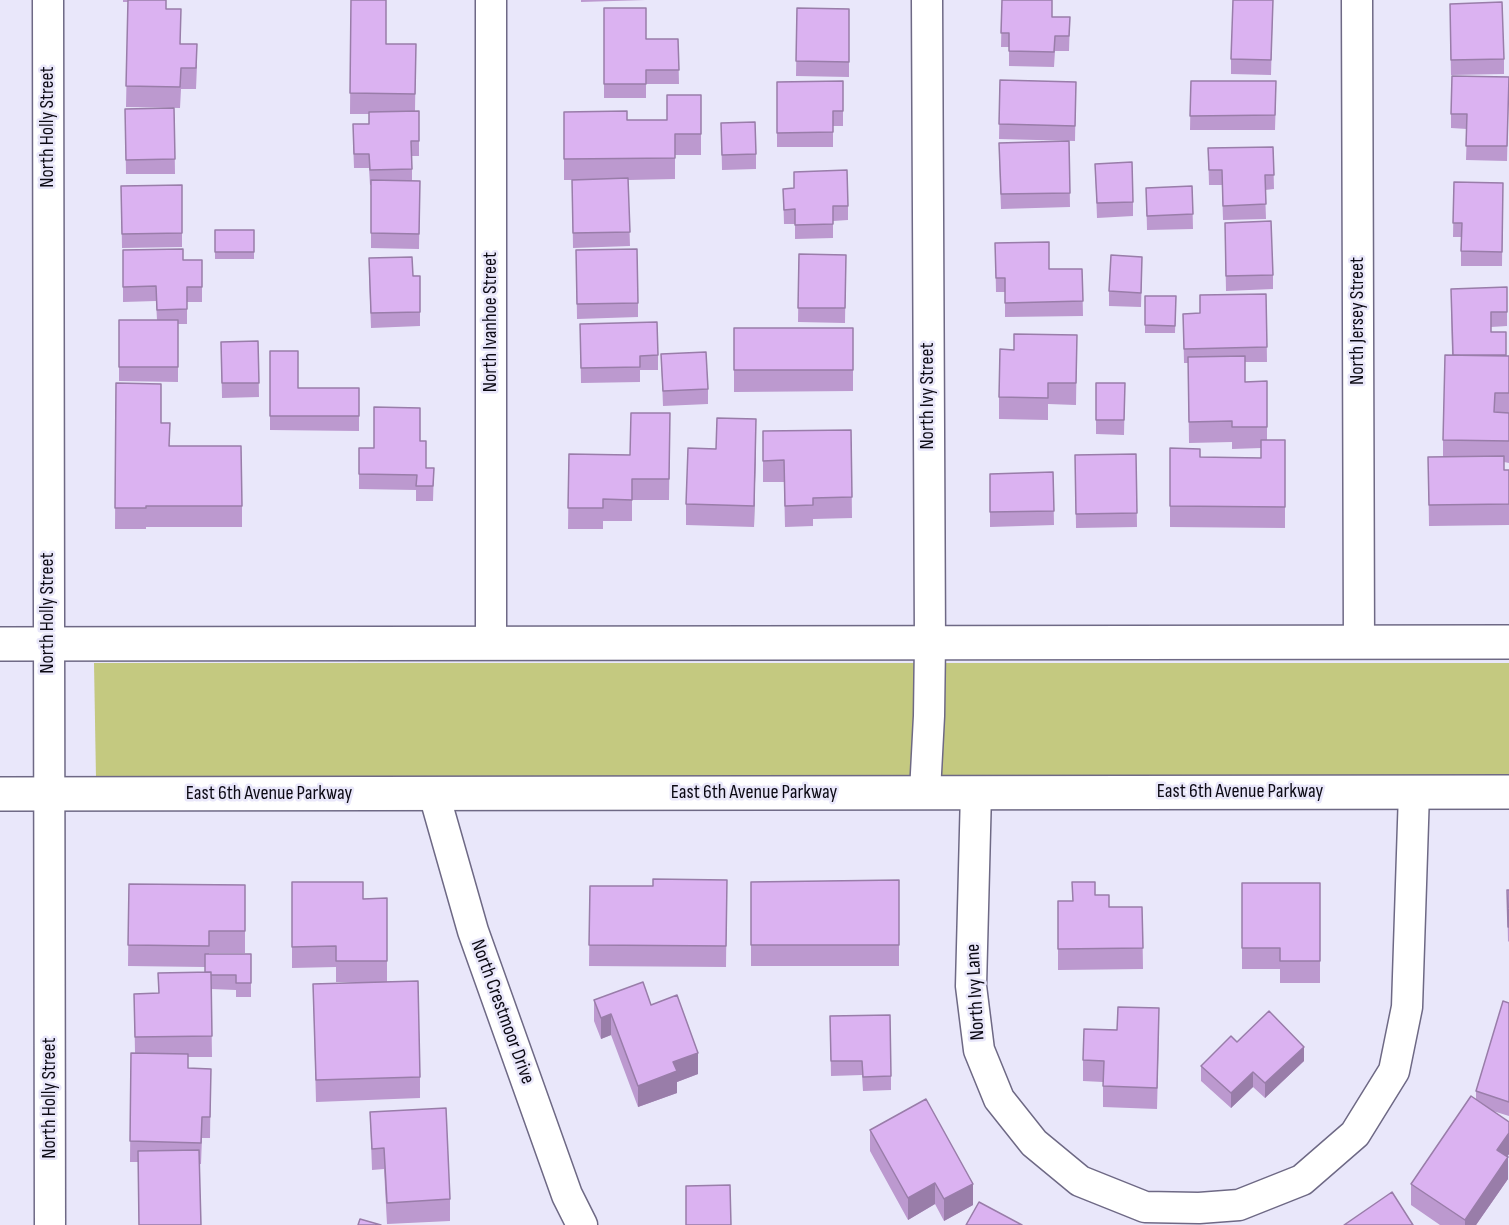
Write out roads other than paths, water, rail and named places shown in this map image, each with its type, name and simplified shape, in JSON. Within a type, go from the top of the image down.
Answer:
[{"type":"main road","points":[[0,644],[1509,642]]},
{"type":"main road","name":"East 6th Avenue Parkway","points":[[0,795],[1509,792]]},
{"type":"street","name":"North Holly Street","points":[[48,0],[50,1225]]},
{"type":"street","name":"North Ivanhoe Street","points":[[491,0],[491,643]]},
{"type":"street","name":"North Ivy Street","points":[[925,792],[930,642],[927,0]]},
{"type":"street","name":"North Jersey Street","points":[[1357,0],[1359,642]]},
{"type":"street","name":"North Ivy Lane","points":[[976,792],[971,986],[979,1050],[999,1099],[1034,1143],[1080,1181],[1145,1207],[1199,1208],[1239,1205],[1302,1180],[1355,1134],[1394,1071],[1407,1007],[1414,792]]},
{"type":"street","name":"North Crestmoor Drive","points":[[434,794],[473,931],[567,1195],[582,1225]]},
{"type":"street","points":[[556,1225],[567,1195]]}]
